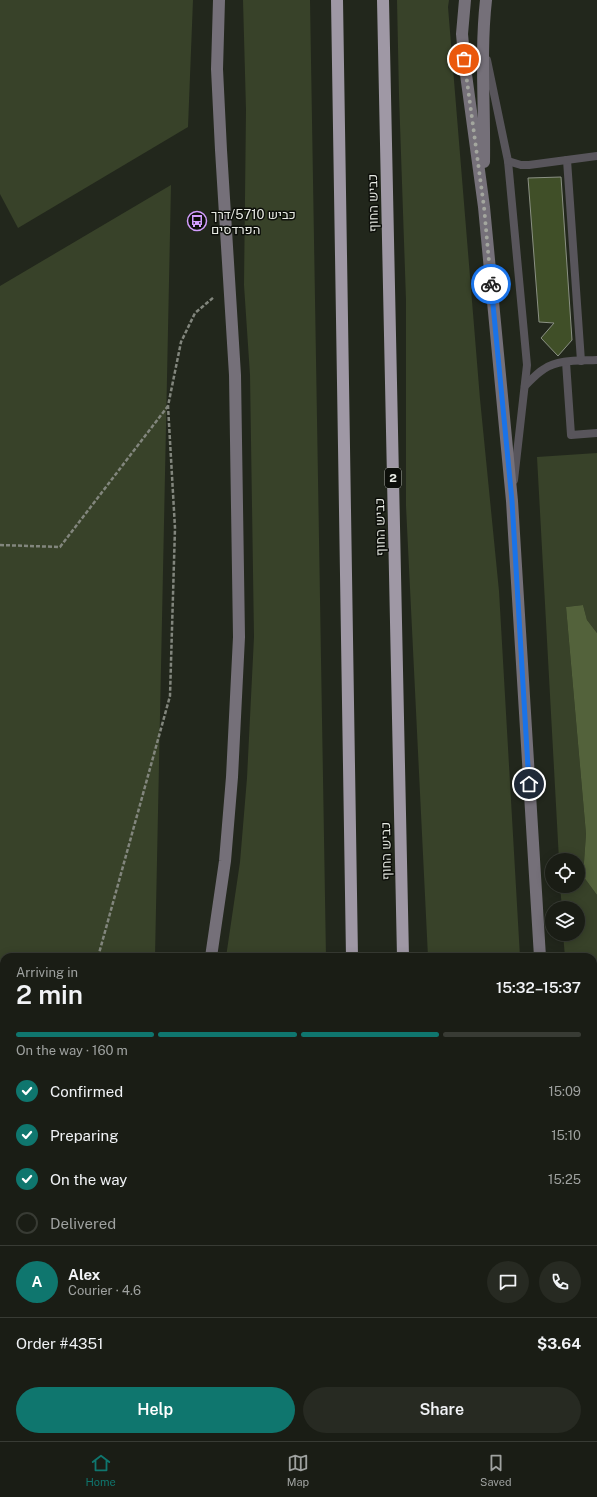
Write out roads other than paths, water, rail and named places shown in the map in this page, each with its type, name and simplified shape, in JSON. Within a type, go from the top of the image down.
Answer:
[{"type":"highway","points":[[337,0],[352,953]]},
{"type":"highway","name":"כביש החוף","points":[[383,0],[403,953]]},
{"type":"main road","points":[[212,953],[225,853],[232,777],[239,637],[235,375],[218,69],[219,0]]},
{"type":"main road","points":[[465,0],[462,34],[465,67],[484,207],[512,501],[540,953]]},
{"type":"main road","points":[[484,207],[484,16],[486,0]]},
{"type":"lane","points":[[484,43],[508,161],[527,365],[512,501]]},
{"type":"lane","points":[[508,161],[521,165],[529,165],[597,156]]},
{"type":"lane","points":[[567,160],[581,361]]},
{"type":"lane","points":[[525,386],[542,370],[550,365],[566,362],[597,360]]},
{"type":"lane","points":[[566,362],[571,435],[597,433]]},
{"type":"place","name":"כביש 5710/דרך הפרדסים","points":[[197,221]]}]
